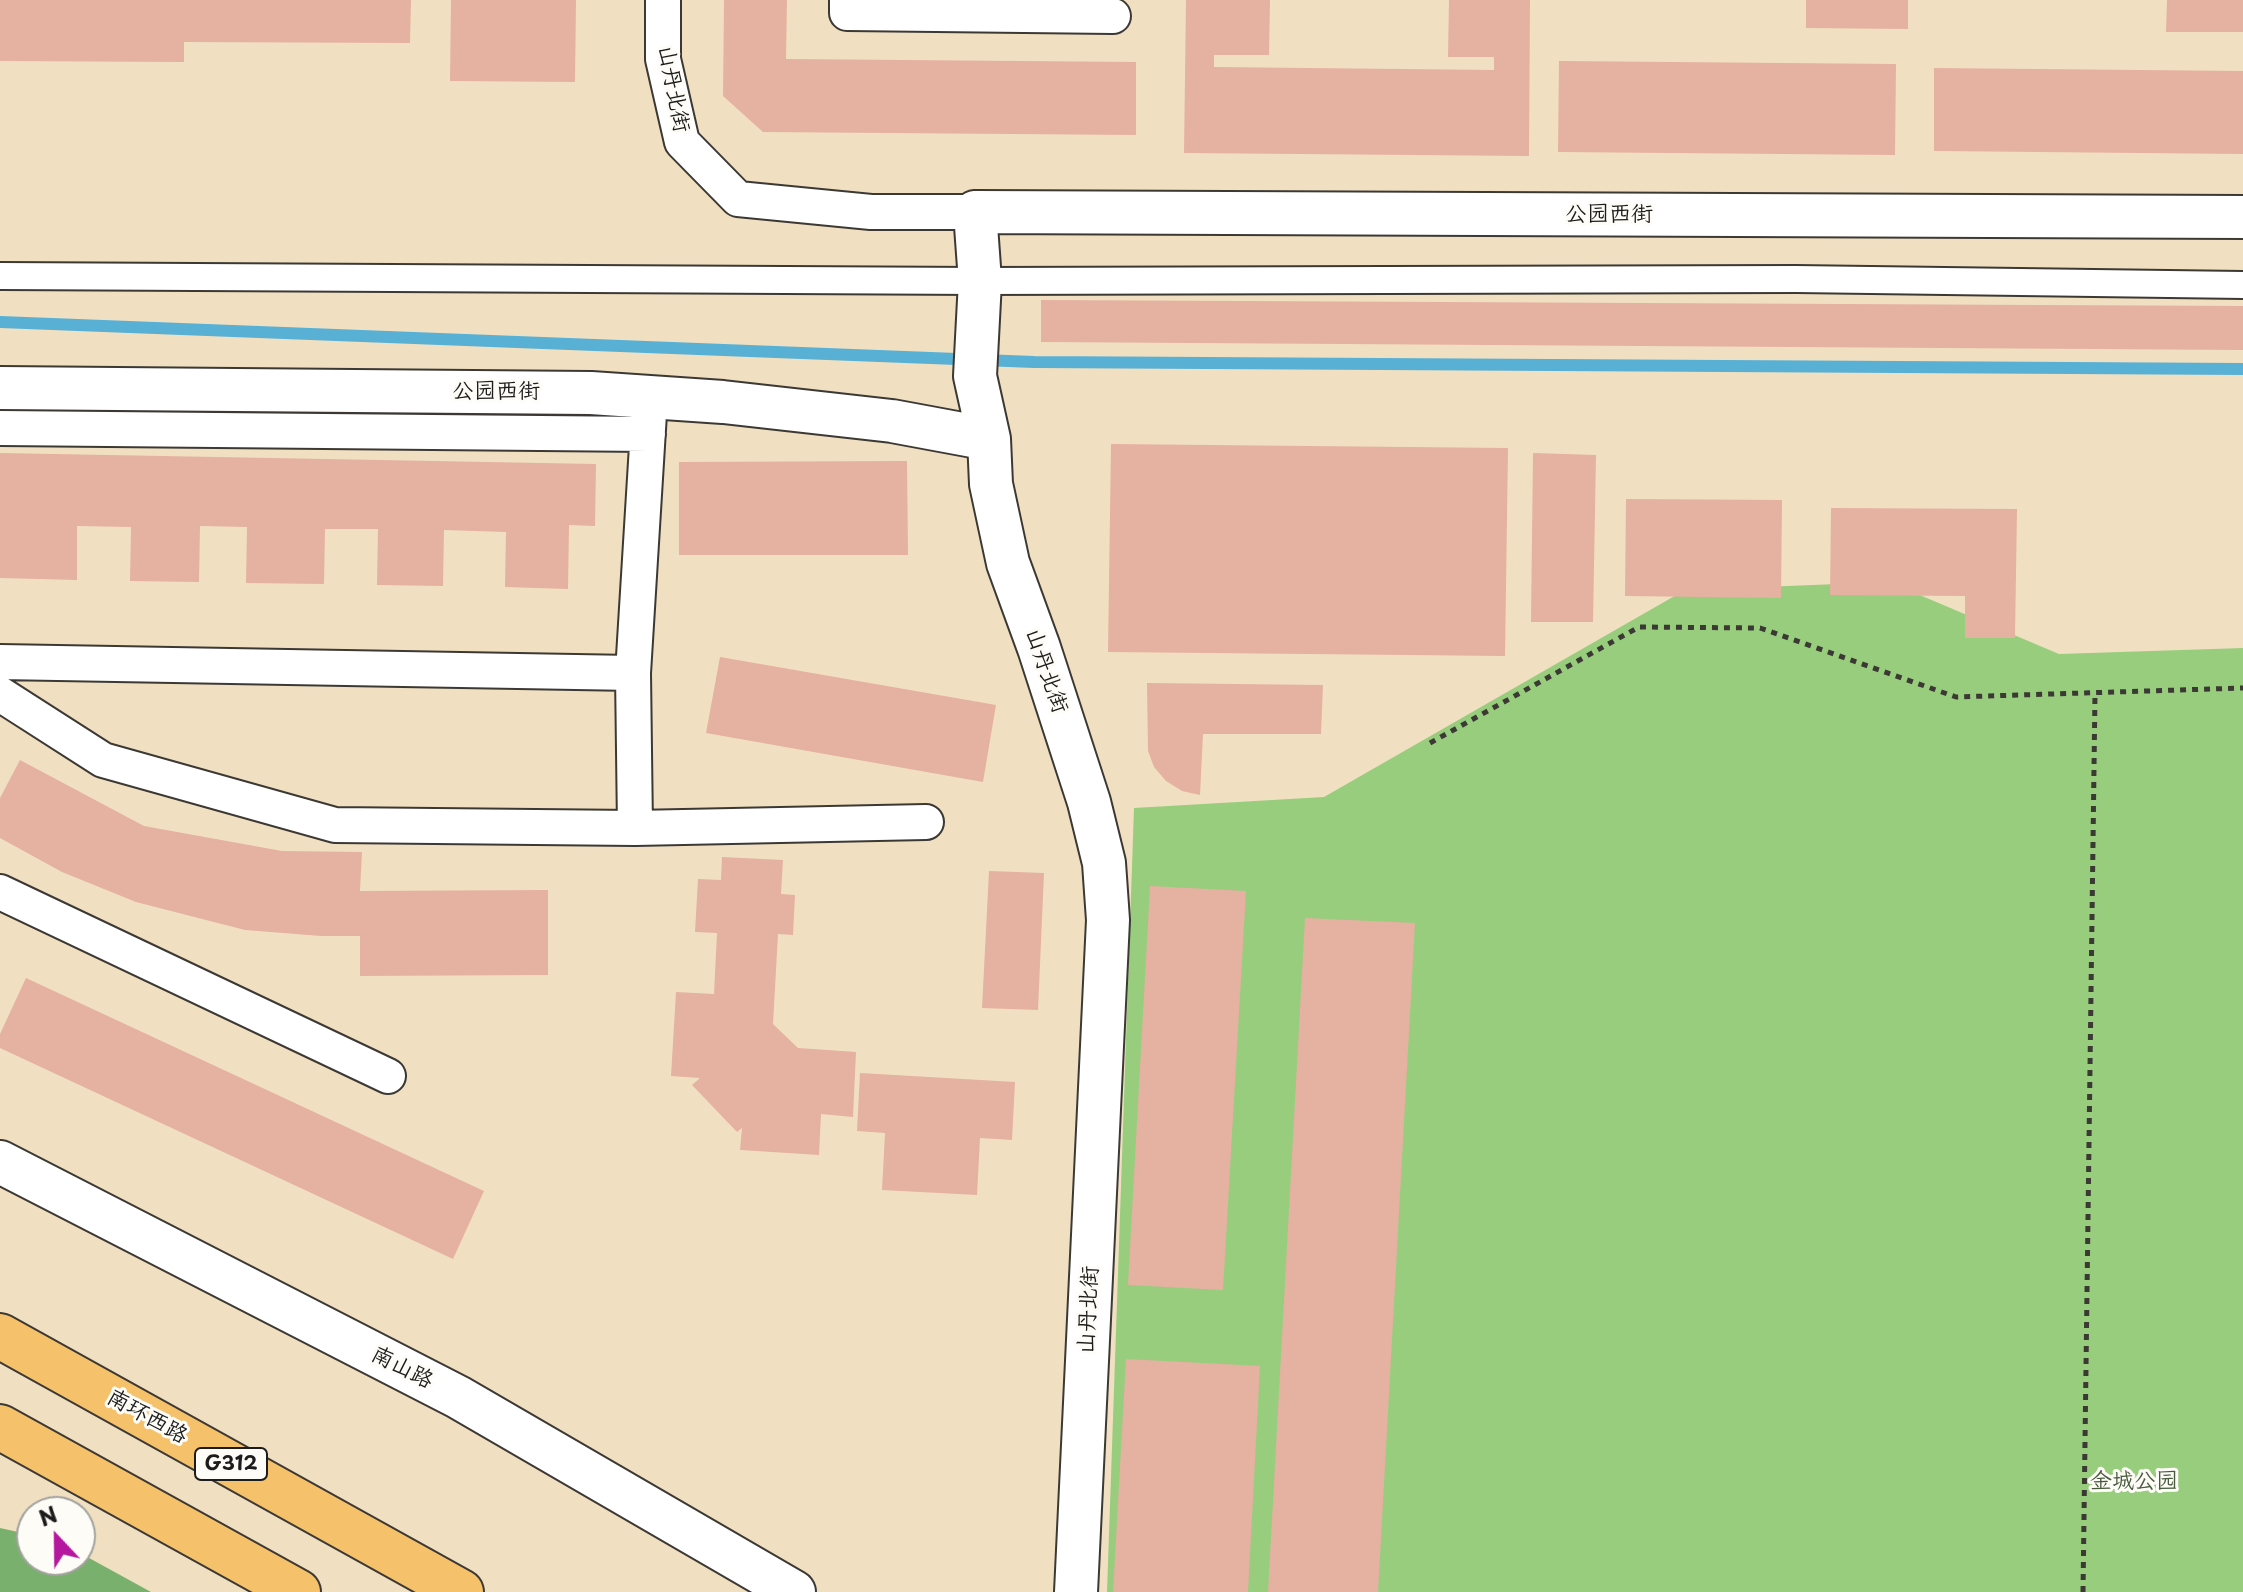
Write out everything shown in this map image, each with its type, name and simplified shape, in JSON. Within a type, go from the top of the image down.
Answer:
[{"type":"highway","name":"南环西路","points":[[0,1336],[461,1592]]},
{"type":"highway","points":[[0,1427],[298,1592]]},
{"type":"street","name":"山丹北街","points":[[663,0],[663,59],[682,142],[738,199],[871,212],[975,212],[980,292],[975,376],[989,439],[991,484],[1008,563],[1069,738],[1104,863],[1108,920],[1076,1592]]},
{"type":"street","points":[[847,0],[847,13],[1113,16]]},
{"type":"street","name":"公园西街","points":[[975,212],[2243,217]]},
{"type":"street","points":[[0,276],[980,292],[1796,279],[2243,285]]},
{"type":"street","name":"公园西街","points":[[0,388],[591,393],[649,415],[723,402],[892,421],[989,439]]},
{"type":"street","points":[[0,428],[649,415],[633,673],[635,828]]},
{"type":"street","points":[[0,662],[633,673]]},
{"type":"street","points":[[0,694],[103,760],[335,825],[635,828],[926,822]]},
{"type":"street","points":[[0,892],[388,1076]]},
{"type":"street","name":"南山路","points":[[0,1162],[458,1397],[794,1592]]},
{"type":"path","points":[[1430,743],[1639,627],[1760,628],[1956,697],[2243,688]]},
{"type":"path","points":[[2083,1592],[2095,693]]},
{"type":"green space","name":"金城公园","points":[[1889,582],[2059,654],[2243,648],[2243,1592],[1107,1592],[1134,808],[1324,797],[1685,590]]},
{"type":"green space","points":[[0,1528],[16,1532],[16,1576],[96,1576],[96,1562],[151,1592],[0,1592]]},
{"type":"building","points":[[0,0],[411,0],[410,43],[184,42],[184,62],[0,61]]},
{"type":"building","points":[[451,0],[576,0],[575,82],[450,81]]},
{"type":"building","points":[[724,0],[787,0],[786,59],[1136,62],[1136,135],[763,132],[723,96]]},
{"type":"building","points":[[1186,0],[1270,0],[1269,55],[1214,55],[1214,67],[1494,70],[1494,57],[1448,57],[1449,0],[1530,0],[1529,156],[1184,153]]},
{"type":"building","points":[[1806,0],[1908,0],[1908,29],[1806,28]]},
{"type":"building","points":[[2167,0],[2243,0],[2243,32],[2166,32]]},
{"type":"building","points":[[1559,61],[1896,64],[1895,155],[1558,152]]},
{"type":"building","points":[[1934,68],[2243,71],[2243,154],[1934,151]]},
{"type":"building","points":[[1041,300],[2243,306],[2243,350],[1041,342]]},
{"type":"building","points":[[1111,444],[1508,448],[1505,656],[1108,652]]},
{"type":"building","points":[[0,453],[596,464],[595,526],[569,525],[568,589],[505,587],[506,532],[444,530],[443,586],[377,585],[378,529],[325,529],[324,584],[246,583],[247,527],[200,526],[199,582],[130,581],[131,527],[77,526],[77,580],[0,578]]},
{"type":"building","points":[[1533,453],[1596,455],[1593,622],[1531,622]]},
{"type":"building","points":[[907,461],[908,555],[679,555],[679,462]]},
{"type":"building","points":[[1626,499],[1782,500],[1781,598],[1625,596]]},
{"type":"building","points":[[1831,508],[2017,509],[2015,638],[1965,638],[1965,596],[1830,595]]},
{"type":"building","points":[[720,657],[996,705],[983,782],[706,733]]},
{"type":"building","points":[[1147,683],[1323,685],[1321,734],[1203,734],[1200,795],[1182,791],[1166,781],[1154,767],[1148,751]]},
{"type":"building","points":[[20,760],[144,826],[282,851],[362,852],[360,891],[548,890],[548,975],[360,976],[360,936],[245,930],[136,902],[62,872],[0,838],[0,798]]},
{"type":"building","points":[[722,857],[783,860],[781,894],[795,895],[793,935],[778,934],[773,1024],[798,1048],[856,1052],[853,1117],[821,1114],[819,1155],[740,1150],[742,1128],[737,1132],[692,1085],[700,1078],[671,1076],[676,992],[714,994],[717,933],[695,932],[698,879],[721,880]]},
{"type":"building","points":[[989,871],[1044,873],[1038,1010],[982,1008]]},
{"type":"building","points":[[1150,886],[1246,891],[1223,1290],[1128,1285]]},
{"type":"building","points":[[1305,918],[1415,923],[1378,1592],[1268,1592]]},
{"type":"building","points":[[26,978],[484,1191],[453,1259],[0,1048],[0,1034]]},
{"type":"building","points":[[860,1073],[1015,1082],[1012,1140],[980,1138],[977,1195],[882,1190],[885,1133],[857,1131]]},
{"type":"building","points":[[1126,1359],[1260,1366],[1248,1592],[1113,1592]]},
{"type":"waterway","points":[[0,322],[1034,362],[2243,369]]}]
